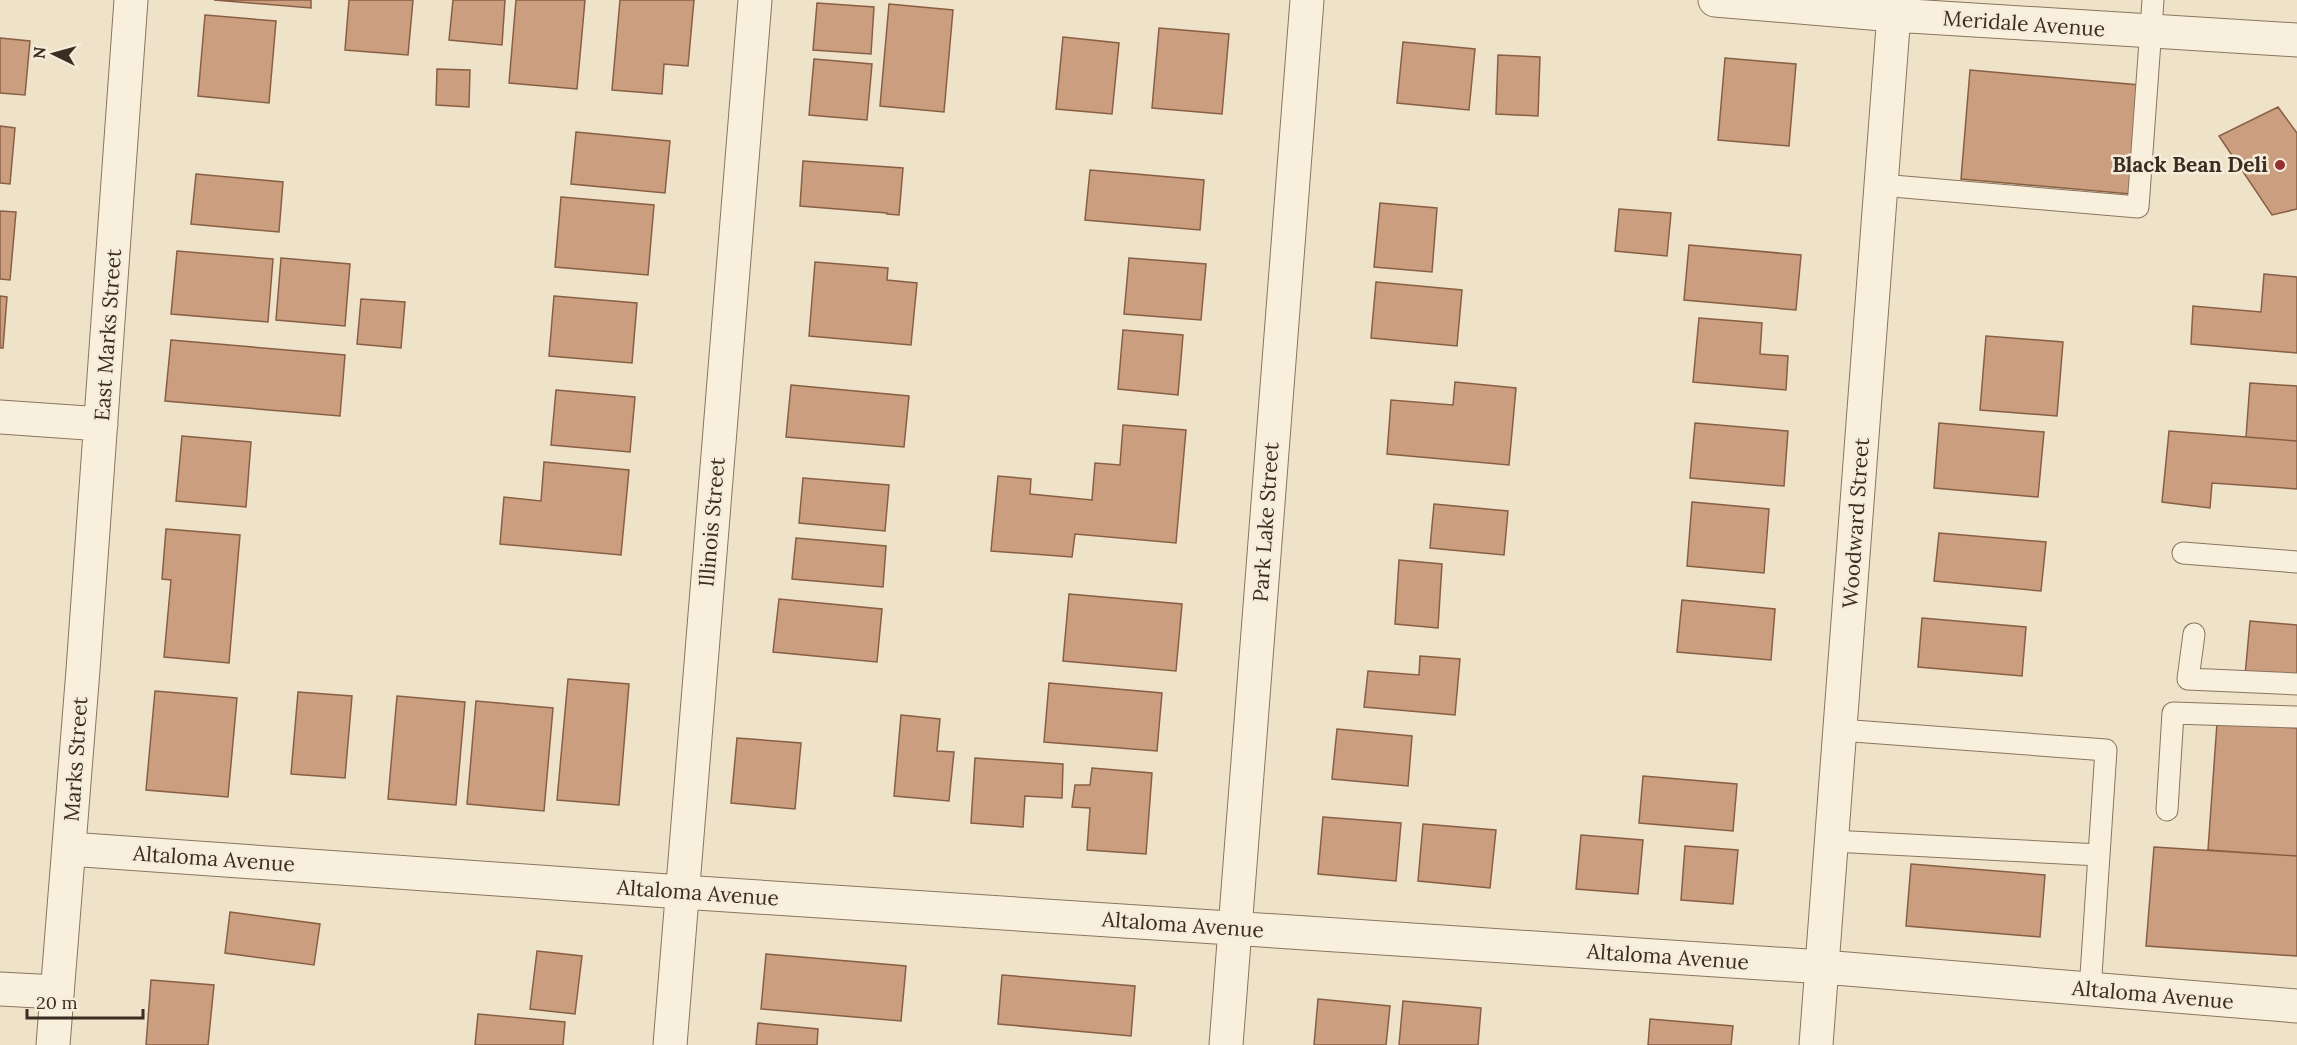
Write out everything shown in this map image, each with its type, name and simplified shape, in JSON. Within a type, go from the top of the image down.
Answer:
[{"type":"street","name":"East Marks Street","points":[[83,670],[131,0]]},
{"type":"street","name":"Illinois Street","points":[[670,1045],[755,0]]},
{"type":"street","name":"Park Lake Street","points":[[1226,1045],[1307,0]]},
{"type":"street","name":"Meridale Avenue","points":[[1716,0],[2152,16],[2297,39]]},
{"type":"street","name":"Woodward Street","points":[[1816,1045],[1895,8]]},
{"type":"street","points":[[0,417],[101,424]]},
{"type":"street","name":"Marks Street","points":[[69,849],[83,670]]},
{"type":"street","points":[[53,1045],[69,849]]},
{"type":"street","name":"Altaloma Avenue","points":[[69,849],[1823,967],[2297,1006]]},
{"type":"street","points":[[0,989],[57,992]]},
{"type":"lane","points":[[1881,185],[2138,207],[2152,16]]},
{"type":"lane","points":[[2183,553],[2297,562]]},
{"type":"lane","points":[[2194,634],[2188,679],[2297,684]]},
{"type":"lane","points":[[2167,810],[2172,713],[2297,717]]},
{"type":"lane","points":[[1840,730],[2106,750],[2090,990]]},
{"type":"lane","points":[[1832,841],[2099,855]]},
{"type":"building","points":[[214,0],[311,0],[311,8]]},
{"type":"building","points":[[349,0],[413,0],[408,55],[345,50]]},
{"type":"building","points":[[453,0],[505,0],[502,45],[449,40]]},
{"type":"building","points":[[516,0],[585,0],[577,89],[509,83]]},
{"type":"building","points":[[620,0],[694,0],[688,66],[664,64],[662,94],[612,90]]},
{"type":"building","points":[[817,3],[874,7],[871,54],[813,50]]},
{"type":"building","points":[[889,4],[953,10],[944,112],[880,106]]},
{"type":"building","points":[[205,15],[276,21],[269,103],[198,96]]},
{"type":"building","points":[[1159,28],[1229,34],[1222,114],[1152,108]]},
{"type":"building","points":[[1063,37],[1119,43],[1112,114],[1056,109]]},
{"type":"building","points":[[0,38],[30,41],[25,95],[0,93]]},
{"type":"building","points":[[1403,42],[1475,49],[1469,110],[1397,103]]},
{"type":"building","points":[[1498,55],[1540,57],[1538,116],[1496,114]]},
{"type":"building","points":[[1725,58],[1796,64],[1789,146],[1718,140]]},
{"type":"building","points":[[814,59],[872,64],[867,120],[809,115]]},
{"type":"building","points":[[437,69],[470,70],[469,107],[436,105]]},
{"type":"building","points":[[1970,70],[2140,85],[2131,194],[1961,179]]},
{"type":"building","points":[[2278,107],[2297,133],[2297,209],[2272,215],[2219,136]]},
{"type":"building","points":[[0,126],[15,128],[10,184],[0,183]]},
{"type":"building","points":[[576,132],[670,141],[665,193],[571,184]]},
{"type":"building","points":[[803,161],[903,168],[899,215],[800,206]]},
{"type":"building","points":[[1090,170],[1204,180],[1200,230],[1085,220]]},
{"type":"building","points":[[196,174],[283,182],[279,232],[191,224]]},
{"type":"building","points":[[561,197],[654,205],[648,275],[555,267]]},
{"type":"building","points":[[1380,203],[1437,208],[1432,272],[1374,267]]},
{"type":"building","points":[[1619,209],[1671,213],[1667,256],[1615,251]]},
{"type":"building","points":[[0,211],[16,212],[10,280],[0,279]]},
{"type":"building","points":[[1689,245],[1801,255],[1796,310],[1684,300]]},
{"type":"building","points":[[177,251],[273,259],[268,322],[171,314]]},
{"type":"building","points":[[281,258],[350,264],[345,326],[276,320]]},
{"type":"building","points":[[1129,258],[1206,264],[1201,320],[1124,314]]},
{"type":"building","points":[[815,262],[888,268],[887,280],[917,283],[911,345],[809,336]]},
{"type":"building","points":[[2264,274],[2297,277],[2297,353],[2191,344],[2193,306],[2261,312]]},
{"type":"building","points":[[1376,282],[1462,290],[1457,346],[1371,338]]},
{"type":"building","points":[[0,296],[7,297],[3,348],[0,348]]},
{"type":"building","points":[[554,296],[637,303],[632,363],[549,356]]},
{"type":"building","points":[[361,299],[405,302],[401,348],[357,344]]},
{"type":"building","points":[[1699,318],[1762,323],[1760,354],[1788,356],[1786,390],[1693,382]]},
{"type":"building","points":[[1123,330],[1183,335],[1178,395],[1118,389]]},
{"type":"building","points":[[1986,336],[2063,342],[2057,416],[1980,410]]},
{"type":"building","points":[[171,340],[345,355],[340,416],[165,401]]},
{"type":"building","points":[[1455,382],[1516,388],[1509,465],[1387,454],[1391,400],[1453,405]]},
{"type":"building","points":[[2250,383],[2297,386],[2297,441],[2246,437]]},
{"type":"building","points":[[791,385],[909,396],[904,447],[786,437]]},
{"type":"building","points":[[556,390],[635,397],[630,452],[551,445]]},
{"type":"building","points":[[1695,423],[1788,431],[1784,486],[1690,478]]},
{"type":"building","points":[[1939,423],[2044,432],[2038,497],[1934,488]]},
{"type":"building","points":[[1123,425],[1186,430],[1176,543],[1075,534],[1072,557],[991,551],[998,476],[1031,479],[1030,494],[1092,500],[1095,463],[1120,465]]},
{"type":"building","points":[[2169,431],[2297,441],[2297,489],[2212,483],[2210,508],[2162,502]]},
{"type":"building","points":[[182,436],[251,442],[246,507],[176,501]]},
{"type":"building","points":[[544,462],[629,470],[621,555],[500,544],[504,497],[541,501]]},
{"type":"building","points":[[803,478],[889,485],[885,531],[799,523]]},
{"type":"building","points":[[1692,502],[1769,509],[1764,573],[1687,566]]},
{"type":"building","points":[[1434,504],[1508,511],[1504,555],[1430,548]]},
{"type":"building","points":[[166,529],[240,535],[229,663],[164,657],[171,580],[162,579]]},
{"type":"building","points":[[1939,533],[2046,542],[2041,591],[1934,581]]},
{"type":"building","points":[[796,538],[886,546],[883,587],[792,579]]},
{"type":"building","points":[[1399,560],[1442,564],[1438,628],[1395,624]]},
{"type":"building","points":[[1069,594],[1182,604],[1176,671],[1063,661]]},
{"type":"building","points":[[779,599],[882,609],[877,662],[773,652]]},
{"type":"building","points":[[1682,600],[1775,609],[1771,660],[1677,652]]},
{"type":"building","points":[[1922,618],[2026,627],[2022,676],[1918,667]]},
{"type":"building","points":[[2250,621],[2297,625],[2297,680],[2245,676]]},
{"type":"building","points":[[1420,656],[1460,659],[1455,715],[1364,707],[1368,671],[1419,675]]},
{"type":"building","points":[[568,679],[629,684],[619,805],[557,800]]},
{"type":"building","points":[[1049,683],[1162,693],[1157,751],[1044,742]]},
{"type":"building","points":[[155,691],[237,698],[228,797],[146,790]]},
{"type":"building","points":[[298,692],[352,696],[345,778],[291,774]]},
{"type":"building","points":[[397,696],[465,702],[456,805],[388,799]]},
{"type":"building","points":[[476,701],[553,708],[544,811],[467,804]]},
{"type":"building","points":[[901,715],[940,719],[937,751],[954,752],[949,801],[894,796]]},
{"type":"building","points":[[2217,723],[2297,728],[2297,856],[2208,850]]},
{"type":"building","points":[[1337,729],[1412,736],[1408,786],[1332,779]]},
{"type":"building","points":[[737,738],[801,743],[795,809],[731,803]]},
{"type":"building","points":[[975,758],[1063,764],[1062,798],[1025,796],[1023,827],[971,823]]},
{"type":"building","points":[[1092,768],[1152,773],[1146,854],[1087,850],[1090,808],[1072,807],[1075,785],[1090,785]]},
{"type":"building","points":[[1643,776],[1737,784],[1733,831],[1639,823]]},
{"type":"building","points":[[1323,817],[1401,823],[1396,881],[1318,874]]},
{"type":"building","points":[[1423,824],[1496,830],[1490,888],[1418,881]]},
{"type":"building","points":[[1581,835],[1643,840],[1638,894],[1576,889]]},
{"type":"building","points":[[1685,846],[1738,850],[1733,904],[1681,900]]},
{"type":"building","points":[[2154,847],[2297,856],[2297,956],[2146,946]]},
{"type":"building","points":[[1911,864],[2045,875],[2040,937],[1906,926]]},
{"type":"building","points":[[230,912],[320,924],[314,965],[225,953]]},
{"type":"building","points":[[537,951],[582,956],[575,1014],[530,1009]]},
{"type":"building","points":[[766,954],[906,966],[901,1021],[761,1009]]},
{"type":"building","points":[[1002,975],[1135,986],[1131,1036],[998,1024]]},
{"type":"building","points":[[151,980],[214,985],[208,1045],[146,1045]]},
{"type":"building","points":[[1318,999],[1390,1006],[1386,1045],[1314,1045]]},
{"type":"building","points":[[1403,1001],[1481,1008],[1478,1045],[1399,1045]]},
{"type":"building","points":[[478,1014],[565,1022],[563,1045],[475,1045]]},
{"type":"building","points":[[1650,1019],[1733,1026],[1731,1045],[1648,1045]]},
{"type":"building","points":[[758,1023],[818,1029],[817,1045],[756,1045]]},
{"type":"place","name":"Black Bean Deli","points":[[2280,165]]}]
